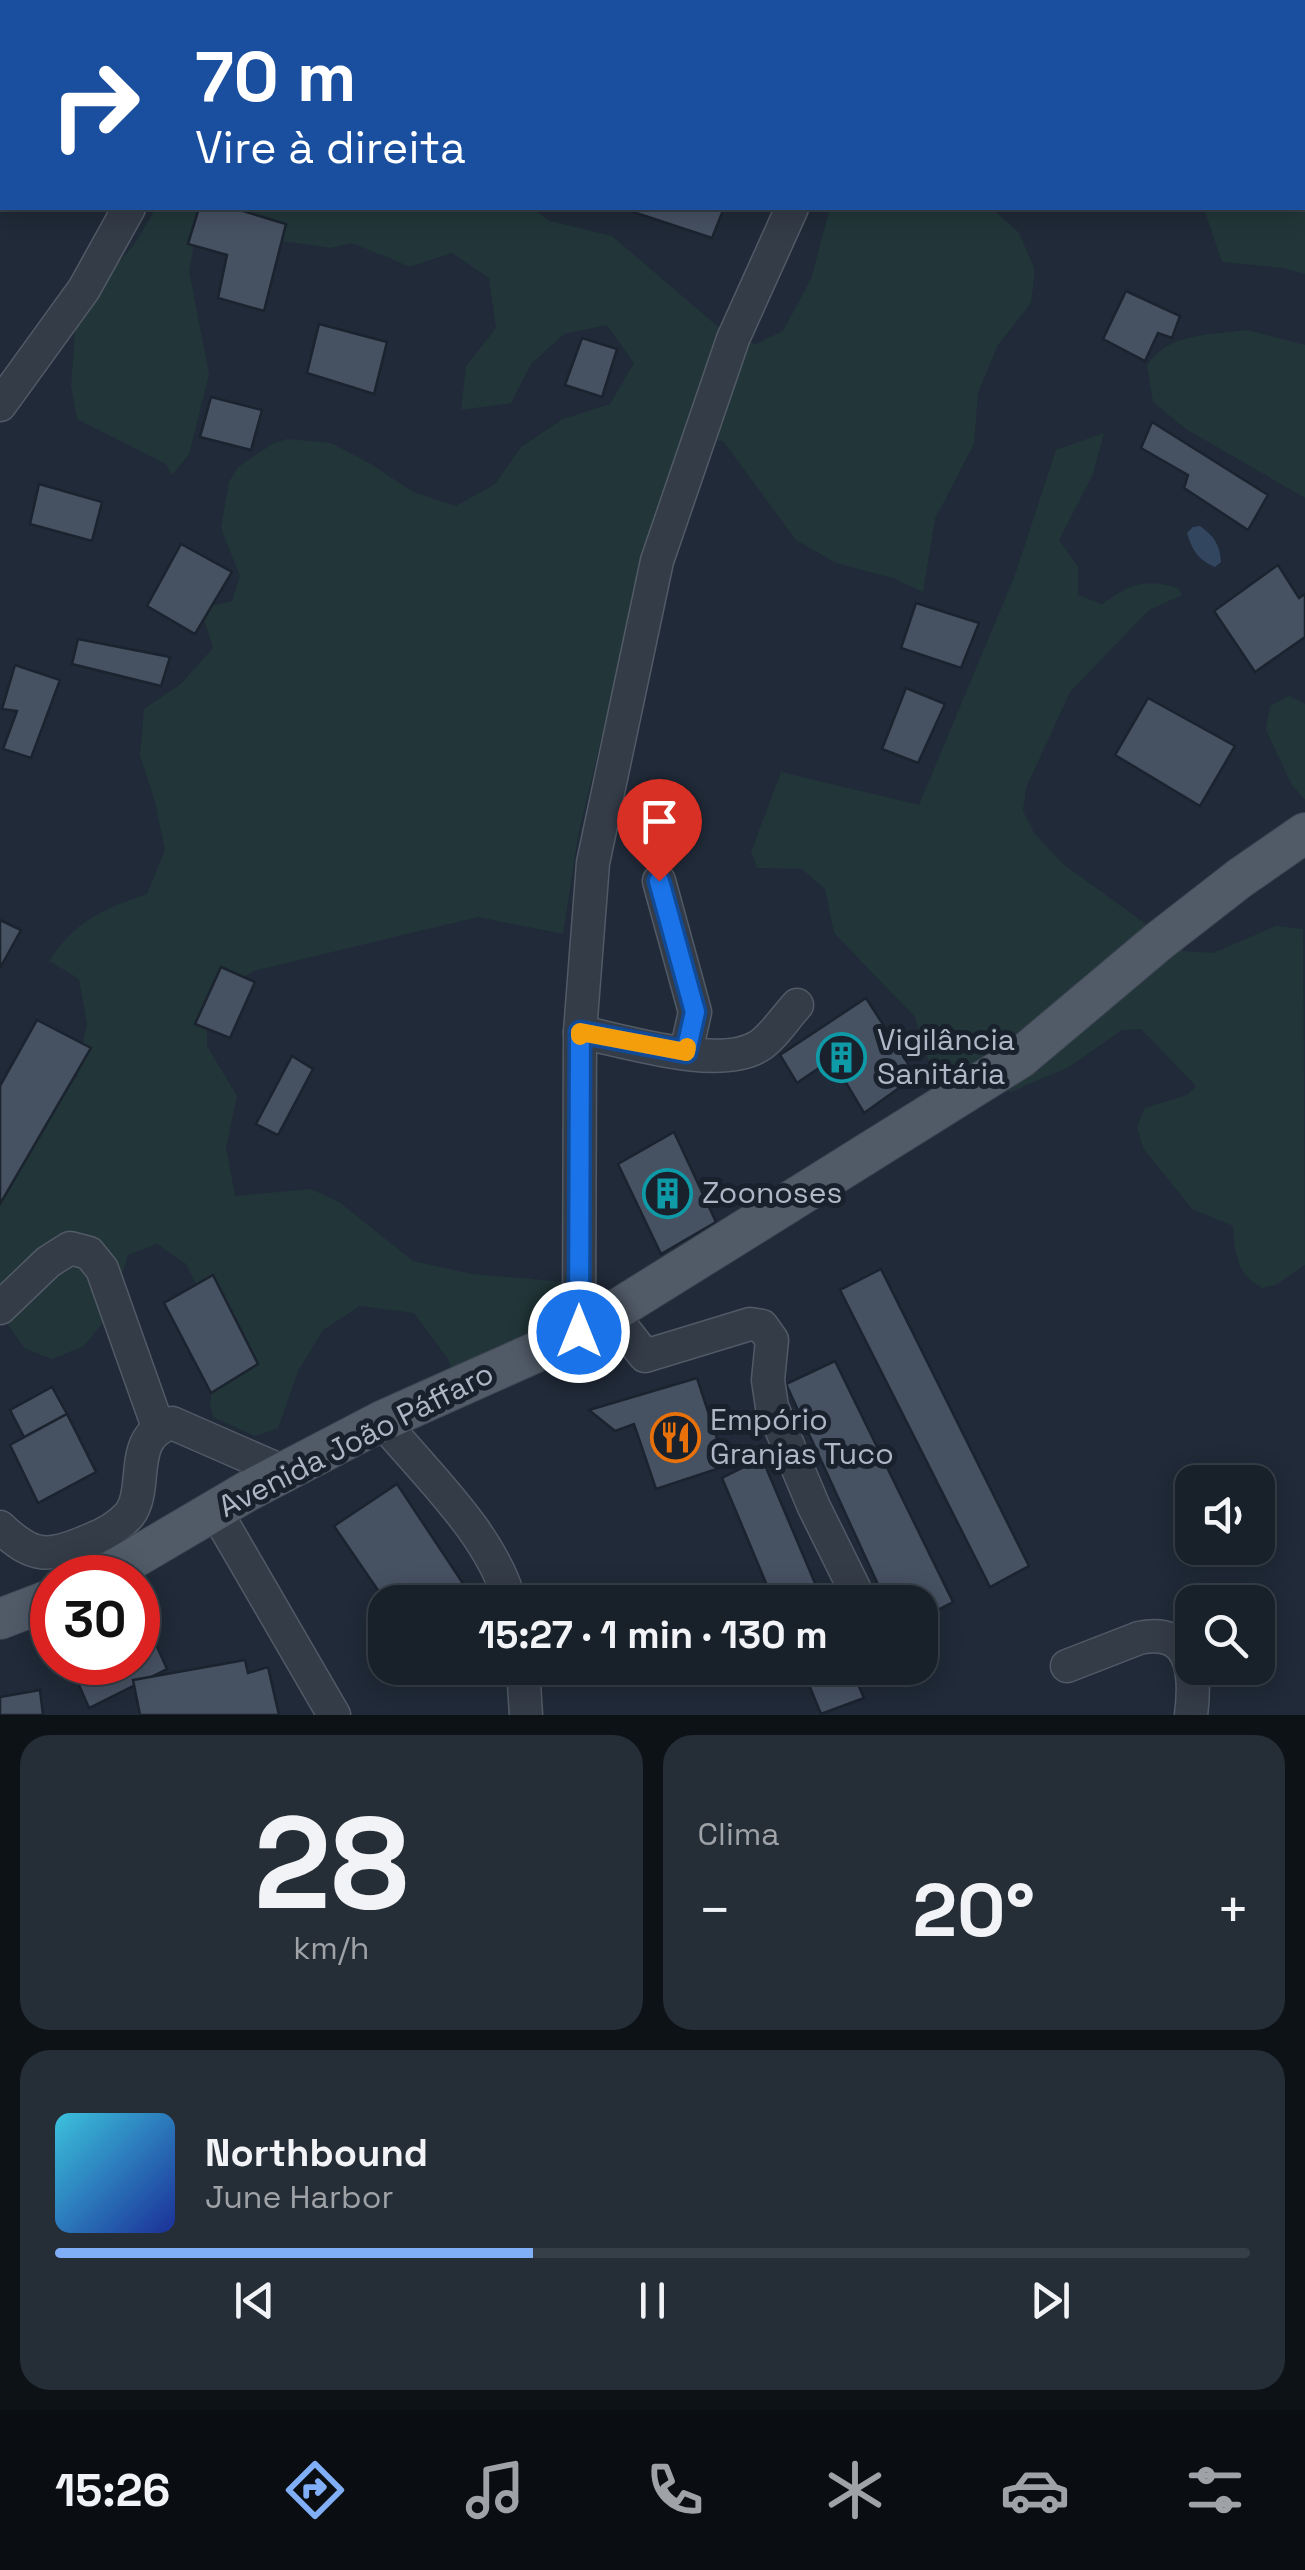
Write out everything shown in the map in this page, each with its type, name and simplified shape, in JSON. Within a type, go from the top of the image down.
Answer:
[{"type":"main road","name":"Avenida João Páffaro","points":[[139,1555],[382,1421],[594,1322],[1020,1058],[1159,941],[1305,833]]},
{"type":"main road","points":[[0,1619],[30,1607]]},
{"type":"street","points":[[0,404],[84,289],[129,210]]},
{"type":"street","points":[[791,210],[733,339],[656,561],[593,863],[580,1032],[594,1322],[645,1356],[750,1324],[762,1326],[772,1340],[768,1380],[772,1407],[814,1507],[853,1585]]},
{"type":"street","points":[[659,881],[695,1012],[686,1052]]},
{"type":"street","points":[[580,1032],[686,1052],[740,1055],[762,1044],[797,1005]]},
{"type":"street","points":[[0,1308],[48,1262],[70,1248],[89,1254],[102,1269],[158,1427]]},
{"type":"street","points":[[382,1421],[482,1542],[505,1585]]},
{"type":"street","points":[[0,1527],[26,1549],[56,1554],[104,1534],[131,1513],[146,1442],[158,1427],[172,1423],[284,1472]]},
{"type":"street","points":[[215,1510],[334,1715]]},
{"type":"street","points":[[1067,1666],[1139,1638],[1172,1640],[1181,1646],[1193,1671],[1191,1715]]},
{"type":"street","points":[[523,1685],[526,1715]]},
{"type":"green space","points":[[155,210],[208,210],[200,212],[189,271],[209,374],[189,454],[172,475],[166,464],[77,419],[71,386],[77,308],[134,245]]},
{"type":"green space","points":[[241,210],[534,210],[550,221],[612,236],[730,337],[756,344],[783,331],[811,279],[829,210],[990,210],[1019,233],[1035,270],[1031,303],[998,345],[978,393],[974,444],[935,519],[923,592],[893,578],[836,563],[796,540],[723,441],[710,440],[639,643],[614,685],[578,836],[563,934],[478,917],[257,970],[222,988],[207,1008],[207,1046],[237,1096],[226,1147],[235,1196],[311,1189],[339,1202],[413,1261],[472,1274],[566,1282],[566,1313],[535,1348],[458,1390],[448,1359],[414,1313],[360,1306],[323,1330],[298,1371],[278,1428],[255,1436],[213,1417],[210,1402],[218,1357],[209,1309],[186,1264],[157,1244],[128,1255],[109,1315],[84,1346],[52,1359],[24,1348],[0,1313],[0,1168],[17,1139],[77,1077],[87,1023],[79,979],[48,963],[68,937],[90,919],[147,894],[165,850],[140,755],[144,709],[181,684],[213,648],[201,609],[232,601],[240,576],[221,528],[229,482],[238,467],[287,439],[331,443],[413,492],[456,506],[495,484],[521,447],[563,419],[610,404],[634,363],[607,325],[564,334],[531,364],[511,403],[461,410],[466,366],[496,328],[489,278],[452,253],[409,267],[352,243],[331,248],[269,239],[262,219]]},
{"type":"green space","points":[[1205,210],[1305,210],[1305,274],[1222,262]]},
{"type":"green space","points":[[1248,330],[1305,345],[1305,498],[1186,429],[1153,402],[1147,365],[1156,354],[1192,337]]},
{"type":"green space","points":[[1104,433],[1093,474],[1059,540],[1078,567],[1078,595],[1102,604],[1130,588],[1155,583],[1178,588],[1182,595],[1149,610],[1070,692],[1026,788],[1023,811],[1034,833],[1063,864],[1183,951],[1213,953],[1276,926],[1303,929],[1305,1265],[1276,1285],[1262,1288],[1242,1269],[1233,1226],[1192,1209],[1143,1148],[1137,1126],[1145,1108],[1187,1095],[1196,1086],[1141,1029],[1122,1030],[1069,1067],[1011,1092],[928,1060],[915,1017],[834,933],[825,889],[802,869],[757,868],[751,852],[781,772],[919,805],[1015,575],[1056,450]]},
{"type":"green space","points":[[1289,696],[1305,704],[1305,800],[1292,785],[1266,730],[1270,706]]},
{"type":"water","points":[[1200,526],[1218,546],[1221,562],[1215,567],[1200,557],[1189,539],[1187,533]]},
{"type":"building","points":[[198,210],[240,210],[286,224],[264,311],[218,298],[227,255],[188,244]]},
{"type":"building","points":[[627,210],[723,210],[712,238]]},
{"type":"building","points":[[1126,291],[1180,316],[1172,338],[1158,333],[1145,361],[1103,339]]},
{"type":"building","points":[[319,324],[387,342],[374,394],[307,373]]},
{"type":"building","points":[[582,338],[617,349],[602,397],[565,385]]},
{"type":"building","points":[[211,397],[262,410],[251,450],[200,437]]},
{"type":"building","points":[[1152,422],[1268,495],[1248,530],[1184,488],[1188,475],[1141,448]]},
{"type":"building","points":[[39,484],[102,502],[92,541],[30,524]]},
{"type":"building","points":[[181,544],[232,572],[195,634],[147,606]]},
{"type":"building","points":[[1278,565],[1299,598],[1305,594],[1305,637],[1255,672],[1214,611]]},
{"type":"building","points":[[916,603],[979,623],[961,668],[901,648]]},
{"type":"building","points":[[78,639],[170,657],[161,686],[72,664]]},
{"type":"building","points":[[15,665],[60,680],[31,758],[3,749],[17,711],[2,709]]},
{"type":"building","points":[[906,688],[945,704],[918,763],[882,749]]},
{"type":"building","points":[[1148,698],[1235,746],[1200,806],[1115,755]]},
{"type":"building","points":[[0,920],[21,930],[0,968]]},
{"type":"building","points":[[221,967],[255,982],[230,1038],[195,1024]]},
{"type":"building","name":"Vigilância Sanitária","points":[[866,998],[916,1076],[864,1113],[832,1059],[797,1083],[780,1055]]},
{"type":"building","points":[[37,1020],[91,1048],[0,1204],[0,1086]]},
{"type":"building","points":[[292,1056],[313,1069],[278,1135],[256,1124]]},
{"type":"building","name":"Zoonoses","points":[[674,1132],[716,1222],[661,1254],[618,1164]]},
{"type":"building","points":[[881,1269],[1029,1566],[990,1587],[840,1290]]},
{"type":"building","points":[[213,1275],[258,1364],[211,1393],[164,1303]]},
{"type":"building","points":[[835,1361],[953,1602],[938,1610],[938,1585],[878,1585],[786,1384]]},
{"type":"building","points":[[697,1378],[726,1466],[656,1489],[634,1424],[615,1431],[589,1410]]},
{"type":"building","points":[[52,1387],[67,1414],[24,1437],[10,1410]]},
{"type":"building","points":[[67,1414],[96,1472],[38,1503],[10,1445]]},
{"type":"building","points":[[762,1458],[816,1585],[767,1585],[722,1478]]},
{"type":"building","points":[[397,1484],[464,1585],[374,1585],[334,1526]]},
{"type":"building","points":[[160,1653],[167,1669],[160,1672]]},
{"type":"building","points":[[245,1660],[248,1673],[268,1667],[279,1715],[140,1715],[134,1685],[160,1685],[160,1675]]},
{"type":"building","points":[[79,1685],[135,1685],[89,1708]]},
{"type":"building","points":[[809,1685],[858,1685],[864,1698],[821,1714]]},
{"type":"building","points":[[40,1690],[43,1715],[0,1715],[0,1697]]},
{"type":"slow traffic","points":[[580,1036],[580,1032],[686,1052],[687,1047]]},
{"type":"place","name":"Vigilância Sanitária","points":[[842,1057]]},
{"type":"place","name":"Zoonoses","points":[[667,1193]]},
{"type":"place","name":"Empório Granjas Tuco","points":[[675,1437]]},
{"type":"route","points":[[579,1332],[580,1032],[686,1052],[695,1012],[659,881]]}]
